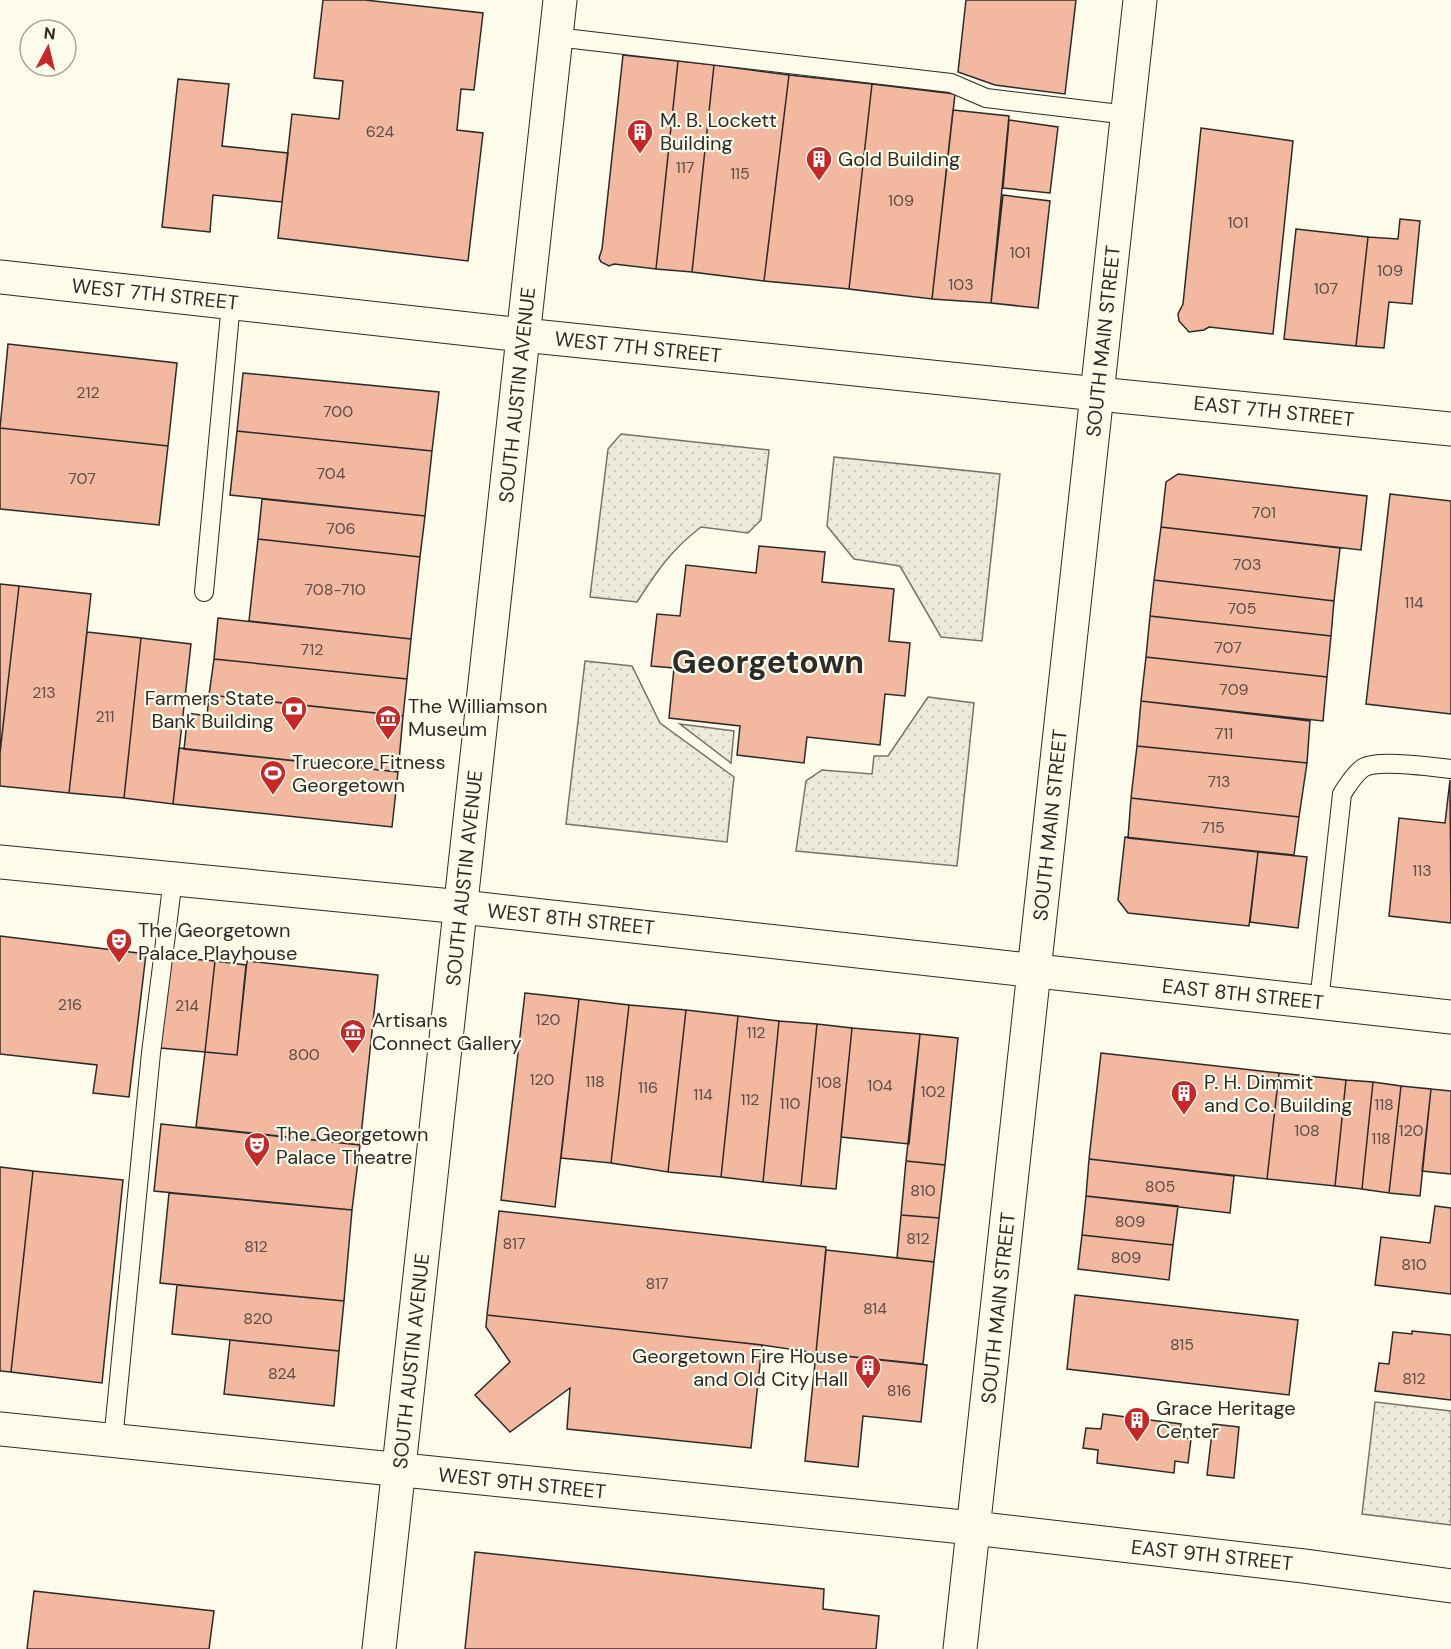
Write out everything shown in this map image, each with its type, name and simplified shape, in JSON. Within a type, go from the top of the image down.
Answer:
[{"type":"street","name":"SOUTH AUSTIN AVENUE","points":[[379,1649],[560,0]]},
{"type":"street","name":"SOUTH MAIN STREET","points":[[960,1649],[1140,0]]},
{"type":"street","name":"WEST 7TH STREET","points":[[0,277],[523,335],[1098,394]]},
{"type":"street","name":"EAST 7TH STREET","points":[[1098,394],[1451,429]]},
{"type":"street","name":"WEST 8TH STREET","points":[[0,862],[462,907],[1034,971]]},
{"type":"street","name":"EAST 8TH STREET","points":[[1034,971],[1451,1017]]},
{"type":"street","name":"WEST 9TH STREET","points":[[0,1429],[973,1528]]},
{"type":"street","name":"EAST 9TH STREET","points":[[973,1528],[1304,1566],[1451,1586]]},
{"type":"lane","points":[[556,37],[951,83],[986,98],[1128,115]]},
{"type":"lane","points":[[204,592],[231,303]]},
{"type":"lane","points":[[1318,1002],[1342,794],[1352,779],[1364,768],[1378,764],[1451,769]]},
{"type":"lane","points":[[113,1441],[151,1053],[173,879]]},
{"type":"shaded area","points":[[621,434],[769,450],[761,520],[748,533],[701,527],[665,562],[637,602],[590,597],[608,449]]},
{"type":"shaded area","points":[[834,457],[1000,474],[982,641],[941,637],[900,566],[854,559],[827,526]]},
{"type":"shaded area","points":[[585,661],[632,666],[660,723],[734,777],[727,842],[566,824]]},
{"type":"shaded area","points":[[928,697],[974,703],[957,866],[796,851],[806,781],[822,770],[872,774],[874,756],[888,756]]},
{"type":"shaded area","points":[[680,724],[734,731],[731,763]]},
{"type":"shaded area","points":[[1375,1402],[1451,1411],[1451,1525],[1362,1514]]},
{"type":"building","points":[[323,0],[365,0],[483,13],[474,90],[461,89],[457,130],[483,133],[468,261],[278,238],[292,114],[339,119],[343,81],[314,78]]},
{"type":"building","points":[[966,0],[1076,0],[1065,94],[995,85],[958,72]]},
{"type":"building","name":"M. B. Lockett Building","points":[[623,55],[678,61],[656,269],[614,264],[609,266],[601,262],[599,258],[602,249]]},
{"type":"building","points":[[678,61],[714,65],[692,272],[656,269]]},
{"type":"building","points":[[714,65],[789,75],[764,281],[692,272]]},
{"type":"building","name":"Gold Building","points":[[789,75],[872,84],[849,289],[764,281]]},
{"type":"building","points":[[178,79],[229,84],[222,146],[288,153],[282,202],[213,195],[210,232],[162,227]]},
{"type":"building","points":[[872,84],[955,94],[932,299],[849,289]]},
{"type":"building","points":[[953,110],[1009,116],[991,303],[932,299]]},
{"type":"building","points":[[1009,120],[1058,127],[1050,193],[1003,188]]},
{"type":"building","points":[[1201,128],[1293,141],[1273,334],[1209,327],[1189,332],[1179,321],[1178,314],[1183,304]]},
{"type":"building","points":[[1003,195],[1050,201],[1038,308],[991,303]]},
{"type":"building","points":[[1400,219],[1420,221],[1412,304],[1389,302],[1384,348],[1356,346],[1368,237],[1398,239]]},
{"type":"building","points":[[1296,229],[1368,237],[1356,346],[1284,339]]},
{"type":"building","points":[[8,344],[177,363],[168,446],[0,428]]},
{"type":"building","points":[[243,373],[439,392],[432,451],[237,431]]},
{"type":"building","points":[[0,428],[168,446],[159,525],[0,509]]},
{"type":"building","points":[[237,431],[432,451],[425,516],[230,495]]},
{"type":"building","points":[[1178,474],[1367,496],[1361,550],[1161,527],[1166,482]]},
{"type":"building","points":[[1390,494],[1451,501],[1451,714],[1366,704]]},
{"type":"building","points":[[262,499],[425,516],[420,557],[258,539]]},
{"type":"building","points":[[1161,527],[1340,548],[1334,601],[1154,580]]},
{"type":"building","points":[[258,539],[420,557],[411,639],[249,621]]},
{"type":"building","points":[[759,546],[825,552],[822,582],[894,589],[889,641],[910,643],[905,696],[885,694],[880,745],[807,737],[804,763],[737,755],[740,726],[669,718],[674,668],[651,666],[657,614],[680,616],[686,565],[756,573]]},
{"type":"building","points":[[1154,580],[1334,601],[1331,636],[1150,616]]},
{"type":"building","points":[[0,584],[19,586],[0,753]]},
{"type":"building","points":[[19,586],[91,594],[69,793],[0,786],[0,753]]},
{"type":"building","points":[[1150,616],[1331,636],[1327,677],[1146,657]]},
{"type":"building","points":[[218,618],[411,639],[407,679],[214,659]]},
{"type":"building","points":[[87,632],[141,638],[124,798],[69,793]]},
{"type":"building","points":[[141,638],[191,644],[173,804],[124,798]]},
{"type":"building","points":[[1146,657],[1327,677],[1323,721],[1141,701]]},
{"type":"building","points":[[214,659],[407,679],[403,716],[209,695]]},
{"type":"building","name":"Farmers State Bank Building","points":[[209,695],[403,716],[398,772],[184,749],[188,713],[207,716]]},
{"type":"building","points":[[1141,701],[1310,721],[1307,763],[1137,746]]},
{"type":"building","points":[[1137,746],[1307,763],[1299,817],[1131,798]]},
{"type":"building","points":[[179,748],[398,772],[392,827],[173,804]]},
{"type":"building","points":[[1450,780],[1451,923],[1389,916],[1399,818],[1445,823]]},
{"type":"building","points":[[1131,798],[1299,817],[1294,855],[1128,838]]},
{"type":"building","points":[[1125,837],[1258,852],[1249,926],[1128,913],[1118,900]]},
{"type":"building","points":[[1258,852],[1307,857],[1298,928],[1250,922]]},
{"type":"building","points":[[0,936],[146,954],[129,1097],[93,1093],[97,1065],[0,1054]]},
{"type":"building","points":[[169,957],[215,961],[205,1052],[160,1048]]},
{"type":"building","points":[[215,961],[246,965],[237,1055],[205,1052]]},
{"type":"building","points":[[247,961],[378,975],[360,1145],[196,1127],[205,1052],[237,1055]]},
{"type":"building","points":[[525,993],[579,999],[555,1207],[501,1200]]},
{"type":"building","points":[[579,999],[629,1005],[611,1163],[561,1158]]},
{"type":"building","points":[[629,1005],[686,1010],[668,1172],[611,1163]]},
{"type":"building","points":[[686,1010],[738,1016],[721,1177],[668,1172]]},
{"type":"building","points":[[738,1016],[779,1021],[763,1182],[721,1177]]},
{"type":"building","points":[[779,1021],[817,1024],[801,1186],[763,1182]]},
{"type":"building","points":[[817,1024],[852,1028],[836,1189],[801,1186]]},
{"type":"building","points":[[852,1028],[920,1034],[909,1144],[841,1137]]},
{"type":"building","points":[[920,1034],[958,1038],[945,1165],[906,1161]]},
{"type":"building","name":"P. H. Dimmit and Co. Building","points":[[1101,1053],[1279,1073],[1267,1179],[1089,1159]]},
{"type":"building","name":"P. H. Dimmit and Co. Building","points":[[1279,1073],[1346,1080],[1335,1186],[1267,1179]]},
{"type":"building","points":[[1346,1080],[1373,1082],[1362,1189],[1335,1186]]},
{"type":"building","points":[[1373,1082],[1401,1086],[1389,1193],[1362,1189]]},
{"type":"building","points":[[1401,1086],[1431,1089],[1420,1196],[1389,1193]]},
{"type":"building","points":[[1431,1089],[1451,1091],[1451,1174],[1422,1171]]},
{"type":"building","name":"The Georgetown Palace Theatre","points":[[161,1124],[360,1145],[352,1210],[154,1191]]},
{"type":"building","points":[[1089,1159],[1234,1176],[1230,1213],[1086,1196]]},
{"type":"building","points":[[906,1161],[945,1165],[939,1218],[901,1215]]},
{"type":"building","points":[[0,1167],[33,1171],[11,1372],[0,1371]]},
{"type":"building","points":[[33,1171],[123,1180],[102,1383],[11,1372]]},
{"type":"building","points":[[169,1193],[352,1210],[344,1301],[160,1283]]},
{"type":"building","points":[[1086,1196],[1178,1206],[1173,1245],[1082,1235]]},
{"type":"building","points":[[1435,1206],[1451,1208],[1451,1294],[1375,1285],[1381,1237],[1430,1243]]},
{"type":"building","points":[[499,1211],[826,1247],[816,1353],[487,1315]]},
{"type":"building","points":[[901,1215],[939,1218],[934,1262],[897,1258]]},
{"type":"building","points":[[1082,1235],[1173,1245],[1169,1280],[1078,1269]]},
{"type":"building","points":[[826,1250],[934,1262],[923,1364],[816,1353]]},
{"type":"building","points":[[177,1285],[344,1301],[339,1351],[172,1334]]},
{"type":"building","points":[[1075,1295],[1298,1320],[1289,1395],[1067,1369]]},
{"type":"building","points":[[487,1315],[762,1345],[751,1448],[567,1429],[570,1388],[510,1432],[475,1395],[510,1362],[486,1327]]},
{"type":"building","points":[[1412,1331],[1451,1335],[1451,1400],[1375,1391],[1379,1363],[1389,1364],[1393,1332],[1412,1334]]},
{"type":"building","points":[[230,1340],[339,1351],[334,1406],[224,1394]]},
{"type":"building","name":"Georgetown Fire House and Old City Hall","points":[[816,1353],[927,1365],[921,1422],[863,1416],[858,1467],[805,1461]]},
{"type":"building","name":"Grace Heritage Center","points":[[1103,1414],[1181,1424],[1180,1436],[1191,1439],[1188,1463],[1175,1461],[1174,1473],[1097,1463],[1098,1450],[1083,1448],[1086,1428],[1101,1429]]},
{"type":"building","points":[[1213,1424],[1239,1427],[1234,1478],[1207,1475]]},
{"type":"building","points":[[475,1552],[824,1589],[823,1609],[879,1616],[876,1649],[465,1649]]},
{"type":"building","points":[[34,1591],[214,1611],[209,1649],[27,1649]]},
{"type":"place","name":"M. B. Lockett Building","points":[[640,155]]},
{"type":"place","name":"Gold Building","points":[[819,182]]},
{"type":"place","name":"Farmers State Bank Building","points":[[294,732]]},
{"type":"place","name":"The Williamson Museum","points":[[388,741]]},
{"type":"place","name":"Truecore Fitness Georgetown","points":[[273,796]]},
{"type":"place","name":"The Georgetown Palace Playhouse","points":[[119,964]]},
{"type":"place","name":"Artisans Connect Gallery","points":[[353,1055]]},
{"type":"place","name":"P. H. Dimmit and Co. Building","points":[[1184,1116]]},
{"type":"place","name":"The Georgetown Palace Theatre","points":[[257,1168]]},
{"type":"place","name":"Georgetown Fire House and Old City Hall","points":[[868,1390]]},
{"type":"place","name":"Grace Heritage Center","points":[[1137,1443]]},
{"type":"district","name":"Georgetown","points":[[768,662]]}]
